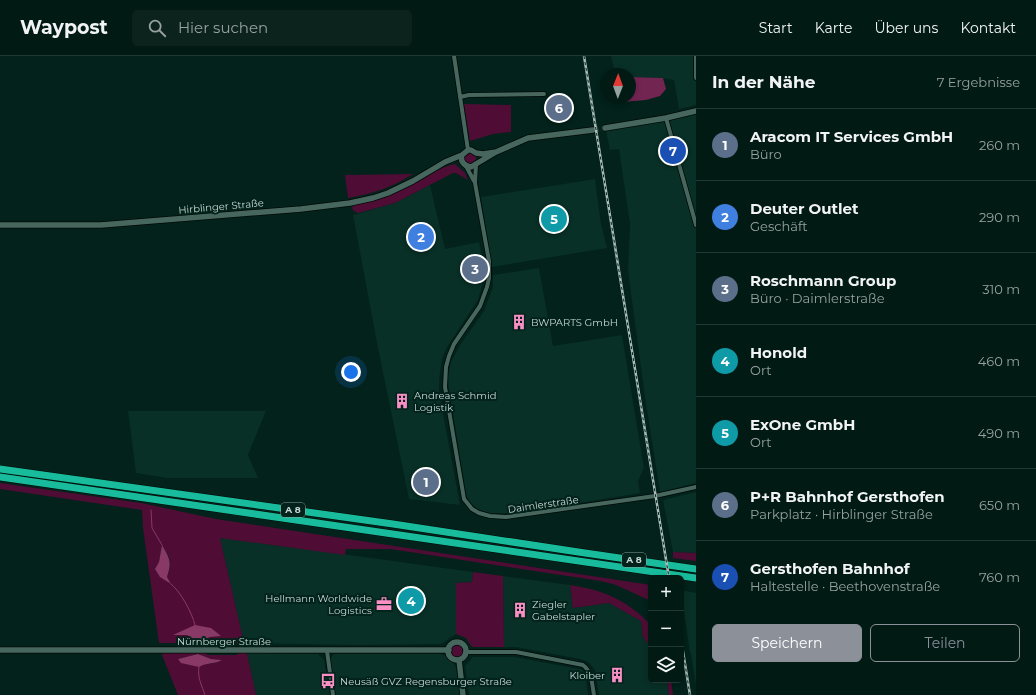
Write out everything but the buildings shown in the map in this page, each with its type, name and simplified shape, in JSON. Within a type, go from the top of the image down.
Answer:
[{"type":"highway","name":"A 8","points":[[0,469],[145,488],[696,568]]},
{"type":"highway","name":"A 8","points":[[0,477],[696,578]]},
{"type":"main road","points":[[605,128],[666,118],[696,111]]},
{"type":"main road","name":"Hirblinger Straße","points":[[436,167],[453,162],[471,167],[496,152],[528,138],[593,130]]},
{"type":"main road","name":"Hirblinger Straße","points":[[0,225],[101,225],[350,203],[388,193],[413,181],[436,167],[462,155],[468,150],[473,150],[476,153],[483,154],[496,152]]},
{"type":"main road","points":[[476,153],[478,156],[477,163]]},
{"type":"main road","points":[[462,155],[464,164]]},
{"type":"main road","points":[[456,642],[462,644],[466,652],[459,660],[452,658],[449,653],[451,645],[456,642]]},
{"type":"main road","name":"Nürnberger Straße","points":[[0,650],[449,650]]},
{"type":"main road","points":[[459,660],[464,695]]},
{"type":"street","points":[[454,56],[468,150]]},
{"type":"street","points":[[696,56],[696,78]]},
{"type":"street","points":[[460,97],[470,95],[544,94]]},
{"type":"street","points":[[666,118],[696,225]]},
{"type":"street","name":"Daimlerstraße","points":[[477,163],[475,183],[489,261],[489,278],[480,306],[454,344],[449,356],[444,377],[454,443],[466,502],[472,509],[479,513],[490,516],[506,517],[655,496],[696,487]]},
{"type":"street","name":"Daimlerstraße","points":[[464,164],[475,183]]},
{"type":"street","points":[[327,651],[333,695]]},
{"type":"street","points":[[466,652],[516,652],[582,665],[591,676],[594,695]]},
{"type":"shaded area","points":[[611,56],[696,56],[696,105],[679,109],[674,80],[636,77],[636,68],[614,68]]},
{"type":"shaded area","points":[[636,77],[663,78],[666,89],[660,96],[636,101]]},
{"type":"shaded area","points":[[464,104],[511,105],[511,132],[493,134],[470,141]]},
{"type":"shaded area","points":[[696,114],[696,483],[660,492],[645,397],[628,271],[630,224],[619,149],[610,150],[606,131]]},
{"type":"shaded area","points":[[468,152],[472,152],[476,158],[472,164],[468,164],[464,160],[464,156]]},
{"type":"shaded area","points":[[455,164],[465,173],[468,180],[456,173],[453,173],[395,203],[358,213],[352,208],[354,205],[399,191],[449,165]]},
{"type":"shaded area","points":[[413,174],[398,183],[382,189],[348,198],[345,175]]},
{"type":"shaded area","points":[[595,179],[601,224],[607,248],[492,267],[481,197]]},
{"type":"shaded area","points":[[430,185],[445,249],[479,242],[484,264],[482,286],[478,300],[447,347],[442,359],[439,380],[439,392],[460,505],[409,499],[377,343],[353,215],[395,203]]},
{"type":"shaded area","points":[[539,268],[553,346],[622,335],[644,468],[638,481],[640,493],[519,513],[490,513],[475,507],[469,501],[466,493],[449,388],[448,377],[451,362],[460,345],[484,311],[493,287],[493,275]]},
{"type":"shaded area","points":[[128,411],[266,411],[248,455],[258,478],[167,478],[136,473]]},
{"type":"shaded area","points":[[0,483],[141,503],[216,519],[648,585],[648,600],[616,585],[601,581],[390,549],[346,549],[345,555],[220,538],[244,643],[159,643],[143,528],[142,510],[0,489]],"holes":[[[162,546],[170,561],[170,568],[167,577],[170,583],[155,569],[159,562]],[[187,635],[220,636],[210,637],[197,642]]]},
{"type":"shaded area","points":[[696,492],[696,553],[673,552],[663,500]]},
{"type":"shaded area","points":[[220,538],[473,572],[472,582],[456,583],[456,634],[441,644],[357,645],[244,643]]},
{"type":"shaded area","points":[[162,545],[170,564],[167,577],[171,584],[160,577],[155,569],[159,562]]},
{"type":"shaded area","points":[[673,552],[696,553],[696,561],[673,558]]},
{"type":"shaded area","points":[[473,572],[503,576],[504,647],[472,647],[466,638],[456,634],[456,583],[472,582]]},
{"type":"shaded area","points":[[503,576],[570,585],[573,608],[609,603],[641,621],[643,637],[648,644],[648,683],[667,683],[669,695],[599,695],[595,670],[586,661],[516,647],[504,647]]},
{"type":"shaded area","points":[[570,585],[604,593],[624,603],[648,622],[648,644],[643,637],[641,621],[609,603],[573,608]]},
{"type":"shaded area","points":[[684,591],[696,593],[696,685],[684,611]]},
{"type":"shaded area","points":[[195,625],[211,628],[221,636],[210,637],[197,642],[187,635],[173,635]]},
{"type":"shaded area","points":[[455,645],[459,645],[463,651],[459,657],[455,657],[451,653],[451,649]]},
{"type":"shaded area","points":[[163,653],[236,655],[239,653],[247,653],[256,695],[178,695],[162,655]],"holes":[[[198,654],[211,659],[221,660],[211,664],[206,664],[178,659]]]},
{"type":"shaded area","points":[[247,653],[318,654],[324,660],[330,695],[256,695]]},
{"type":"shaded area","points":[[198,654],[211,659],[222,660],[199,667],[181,663],[178,659]]},
{"type":"shaded area","points":[[334,654],[441,654],[453,662],[456,668],[460,695],[335,695],[330,661]]},
{"type":"shaded area","points":[[473,657],[515,657],[579,669],[585,674],[588,695],[469,695],[465,666]]},
{"type":"shaded area","points":[[667,683],[671,683],[673,695],[669,695]]},
{"type":"waterway","points":[[151,510],[152,528],[162,545]]},
{"type":"waterway","points":[[171,584],[179,592],[186,603],[195,625]]},
{"type":"waterway","points":[[197,642],[197,647]]},
{"type":"waterway","points":[[199,667],[199,678],[205,695]]},
{"type":"tunnel","points":[[593,130],[605,128]]},
{"type":"railway","points":[[584,56],[669,575]]},
{"type":"railway","points":[[682,647],[690,695]]},
{"type":"place","name":"P+R Bahnhof Gersthofen","points":[[559,108]]},
{"type":"place","name":"Gersthofen Bahnhof","points":[[673,151]]},
{"type":"place","name":"ExOne GmbH","points":[[554,219]]},
{"type":"place","name":"Deuter Outlet","points":[[421,237]]},
{"type":"place","name":"Roschmann Group","points":[[475,269]]},
{"type":"place","name":"BWPARTS GmbH","points":[[519,322]]},
{"type":"place","name":"Andreas Schmid Logistik","points":[[402,401]]},
{"type":"place","name":"Aracom IT Services GmbH","points":[[426,482]]},
{"type":"place","name":"Honold","points":[[411,601]]},
{"type":"place","name":"Hellmann Worldwide Logistics","points":[[384,604]]},
{"type":"place","name":"Ziegler Gabelstapler","points":[[520,610]]},
{"type":"place","name":"Kloiber","points":[[617,675]]},
{"type":"place","name":"Neusäß GVZ Regensburger Straße","points":[[328,681]]}]
